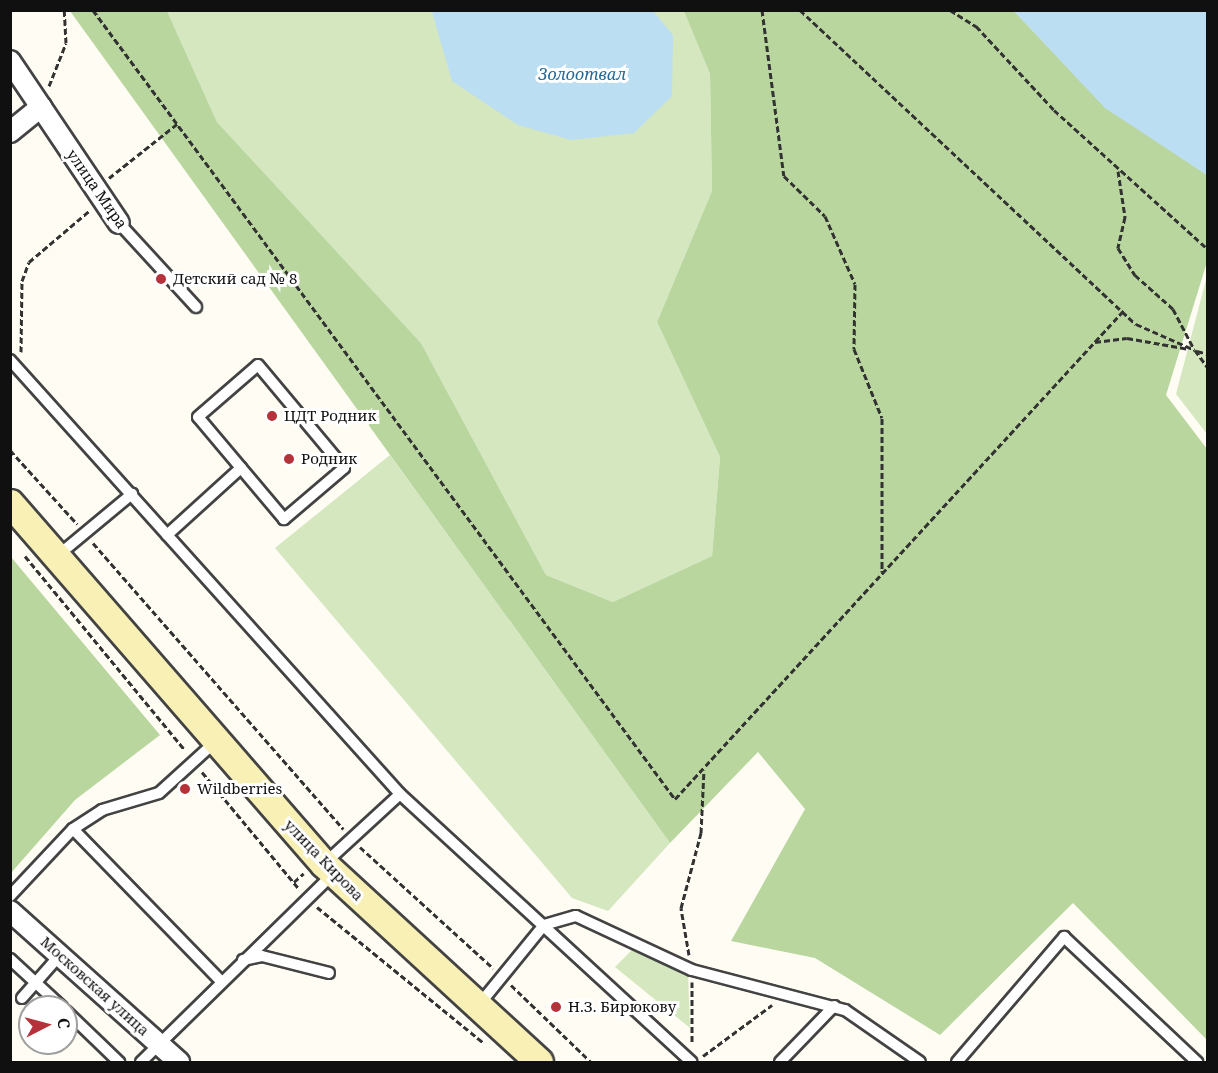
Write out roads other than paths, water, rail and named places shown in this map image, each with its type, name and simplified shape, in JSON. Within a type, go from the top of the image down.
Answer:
[{"type":"street","name":"улица Мира","points":[[10,61],[119,223]]},
{"type":"street","points":[[10,132],[41,107]]},
{"type":"street","name":"улица Кирова","points":[[10,503],[329,869],[539,1062]]},
{"type":"street","name":"Московская улица","points":[[10,911],[180,1062]]},
{"type":"lane","name":"улица Мира","points":[[119,223],[196,307]]},
{"type":"lane","points":[[10,360],[400,794],[692,1059]]},
{"type":"lane","points":[[258,365],[344,468],[284,519],[241,468],[198,417],[258,365]]},
{"type":"lane","points":[[167,535],[241,468]]},
{"type":"lane","points":[[56,558],[132,495]]},
{"type":"lane","points":[[10,896],[73,829],[102,810],[159,793],[216,741]]},
{"type":"lane","points":[[141,1062],[158,1041],[243,960],[329,869],[353,840],[400,794]]},
{"type":"lane","points":[[73,829],[220,981]]},
{"type":"lane","points":[[477,1007],[544,925],[576,916],[692,970],[834,1006],[920,1062]]},
{"type":"lane","points":[[957,1062],[1064,937],[1197,1062]]},
{"type":"lane","points":[[24,995],[34,980],[60,956]]},
{"type":"lane","points":[[243,960],[262,956],[329,972]]},
{"type":"lane","points":[[10,959],[50,995]]},
{"type":"lane","points":[[780,1062],[834,1006]]},
{"type":"lane","points":[[78,1023],[118,1062]]},
{"type":"water","name":"Золоотвал","points":[[653,11],[673,35],[672,96],[634,133],[571,140],[518,125],[452,81],[432,12]]},
{"type":"water","points":[[1014,11],[1207,11],[1207,175],[1105,108]]},
{"type":"place","name":"Детский сад № 8","points":[[161,279]]},
{"type":"place","name":"ЦДТ Родник","points":[[272,416]]},
{"type":"place","name":"Родник","points":[[289,459]]},
{"type":"place","name":"Wildberries","points":[[185,789]]},
{"type":"place","name":"Н.З. Бирюкову","points":[[556,1007]]}]
